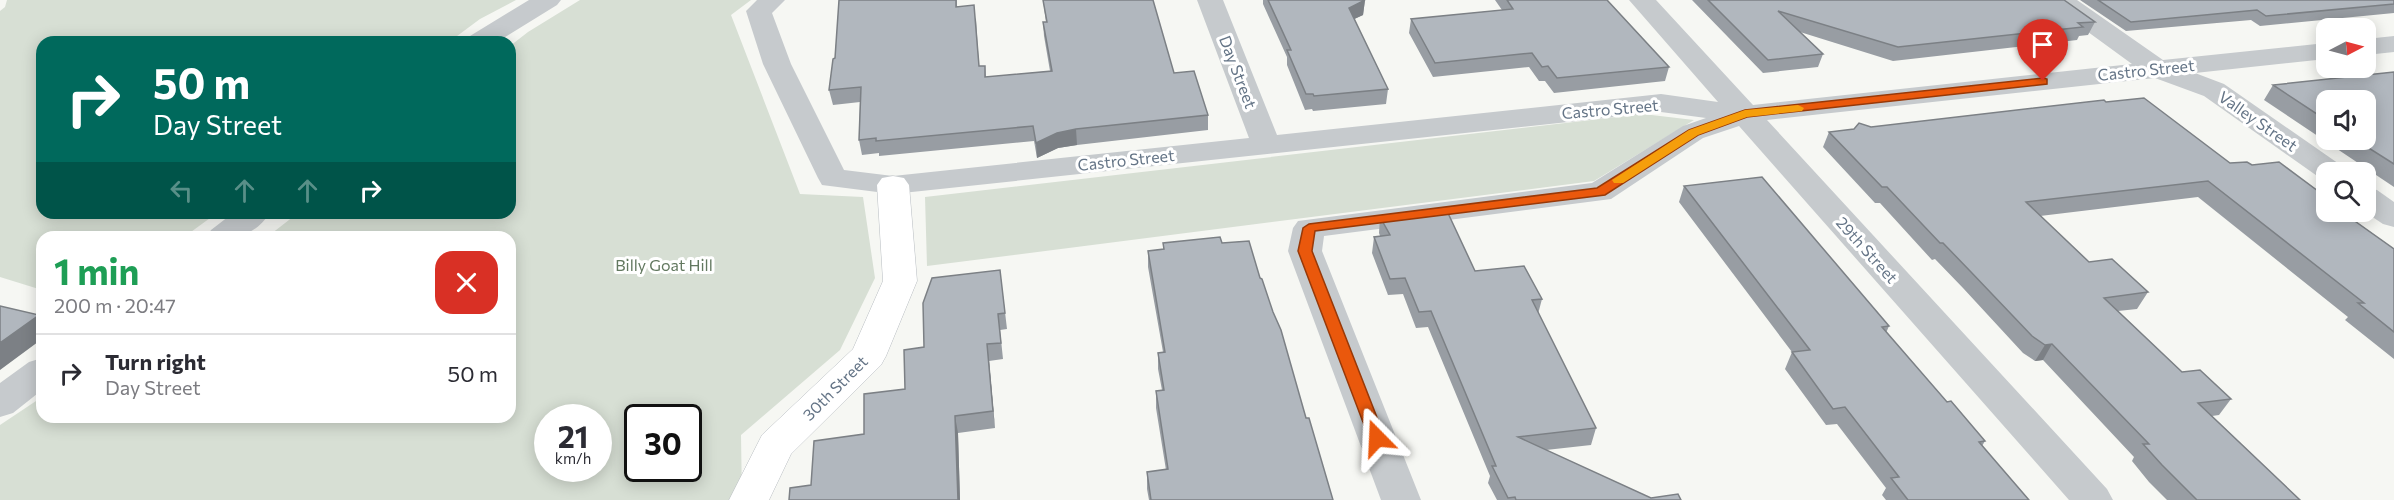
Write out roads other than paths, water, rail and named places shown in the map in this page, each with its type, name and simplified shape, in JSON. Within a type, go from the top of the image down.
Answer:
[{"type":"street","points":[[488,36],[548,0]]},
{"type":"street","name":"Day Street","points":[[1210,0],[1266,145]]},
{"type":"street","name":"29th Street","points":[[1642,0],[2093,500]]},
{"type":"street","name":"Valley Street","points":[[2060,0],[2157,69],[2214,90],[2317,162]]},
{"type":"street","points":[[766,6],[777,64],[833,178],[893,185]]},
{"type":"street","points":[[2376,46],[2394,44]]},
{"type":"street","name":"Castro Street","points":[[893,185],[1661,103],[1745,114],[2316,52]]},
{"type":"street","points":[[1401,500],[1305,251],[1309,228],[1600,192],[1693,132],[1745,114]]},
{"type":"street","name":"30th Street","points":[[748,500],[776,445],[868,357],[900,281],[893,185]]},
{"type":"street","points":[[2376,204],[2394,217]]},
{"type":"street","points":[[231,231],[246,219]]},
{"type":"street","points":[[0,403],[36,376]]},
{"type":"park label","name":"Billy Goat Hill","points":[[664,265]]}]
